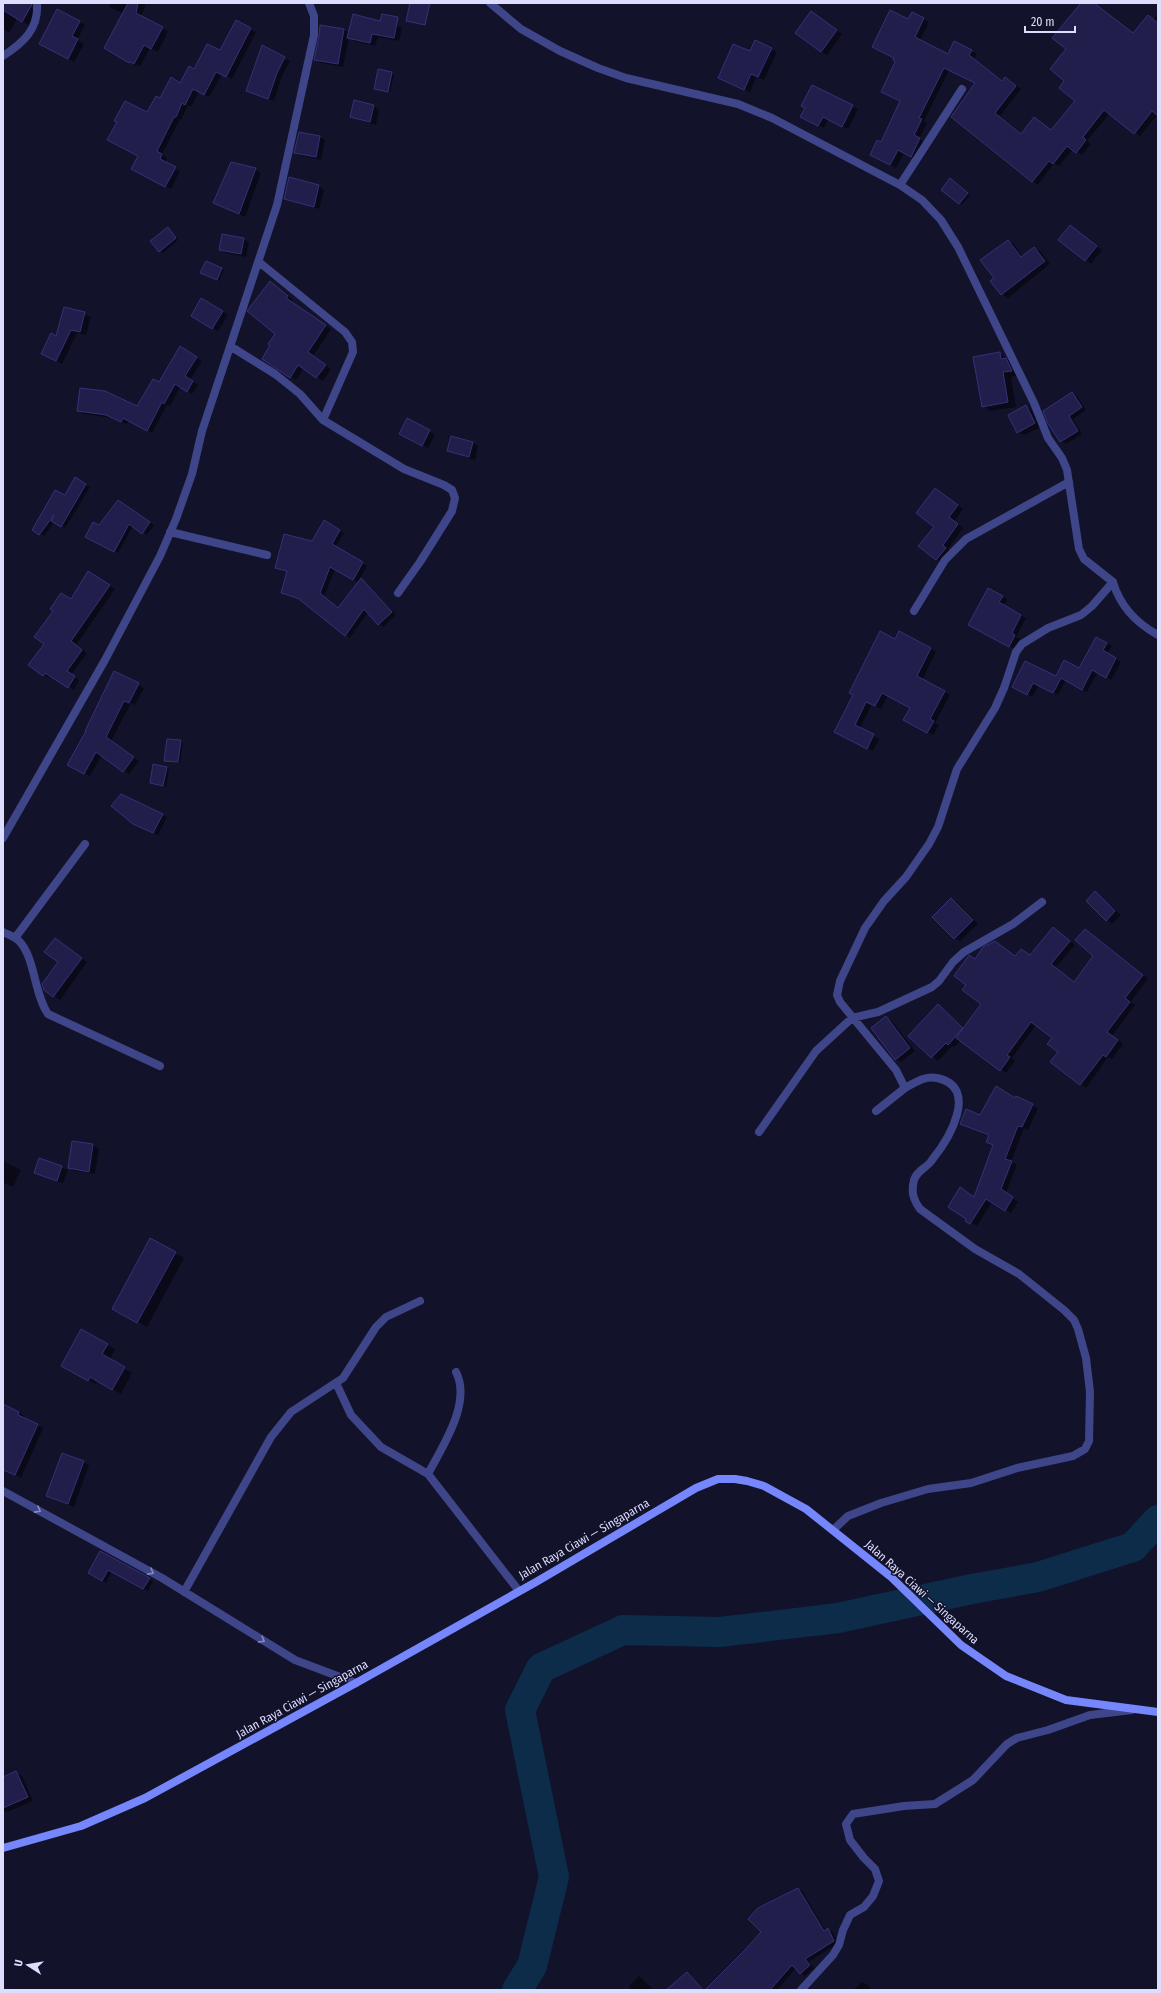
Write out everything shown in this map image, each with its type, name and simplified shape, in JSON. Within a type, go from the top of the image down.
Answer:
[{"type":"main road","name":"Jalan Raya Ciawi — Singaparna","points":[[3,1848],[81,1826],[145,1798],[356,1683],[519,1591],[676,1499],[696,1488],[718,1479],[735,1479],[764,1486],[806,1509],[890,1576],[961,1645],[1006,1676],[1066,1700],[1158,1712]]},
{"type":"street","points":[[3,56],[22,44],[30,32],[36,18],[37,3]]},
{"type":"street","points":[[490,3],[521,29],[560,51],[626,78],[738,104],[754,110],[900,185],[922,200],[941,220],[958,247],[1034,403],[1048,438],[1062,458],[1067,470],[1079,549],[1084,559],[1113,582],[1116,592],[1136,620],[1158,635]]},
{"type":"street","points":[[3,838],[105,660],[160,556],[192,474],[202,431],[259,262],[276,205],[314,35],[314,16],[311,4]]},
{"type":"street","points":[[900,185],[962,89]]},
{"type":"street","points":[[259,262],[345,332],[352,342],[353,352],[323,420]]},
{"type":"street","points":[[230,346],[275,374],[300,394],[323,420],[404,469],[444,485],[452,490],[455,498],[452,511],[420,562],[398,593]]},
{"type":"street","points":[[914,611],[945,560],[966,539],[1069,482]]},
{"type":"street","points":[[170,532],[267,554]]},
{"type":"street","points":[[906,1088],[896,1070],[864,1029],[852,1018],[840,1002],[837,995],[840,981],[865,928],[884,901],[906,877],[929,844],[938,827],[957,769],[995,708],[1004,688],[1016,652],[1022,644],[1038,634],[1081,615],[1092,606],[1113,582]]},
{"type":"street","points":[[15,938],[85,844]]},
{"type":"street","points":[[759,1132],[816,1051],[852,1018],[878,1012],[916,996],[932,987],[939,981],[953,962],[964,952],[1013,924],[1042,902]]},
{"type":"street","points":[[3,932],[15,938],[25,949],[42,1002],[48,1014],[160,1066]]},
{"type":"street","points":[[833,1530],[848,1516],[882,1503],[928,1489],[971,1483],[1017,1468],[1074,1456],[1085,1449],[1089,1441],[1090,1392],[1086,1358],[1074,1320],[1064,1310],[1019,1274],[964,1242],[920,1208],[914,1201],[912,1192],[914,1180],[918,1173],[932,1161],[950,1132],[958,1113],[959,1096],[957,1089],[951,1083],[934,1078],[921,1079],[906,1088],[876,1111]]},
{"type":"street","points":[[184,1592],[280,1423],[301,1404],[336,1383],[348,1372],[376,1327],[386,1317],[420,1301]]},
{"type":"street","points":[[428,1474],[454,1422],[461,1391],[461,1383],[456,1372]]},
{"type":"street","points":[[336,1383],[351,1415],[381,1447],[428,1474],[519,1591]]},
{"type":"street","points":[[3,1492],[184,1592],[295,1660],[356,1683]]},
{"type":"street","points":[[801,1990],[833,1955],[839,1945],[843,1930],[850,1915],[864,1907],[873,1896],[879,1881],[875,1868],[864,1858],[850,1840],[846,1824],[852,1814],[904,1806],[935,1804],[967,1785],[983,1771],[1007,1744],[1017,1738],[1048,1730],[1090,1716],[1140,1709]]},
{"type":"building","points":[[3,3],[32,3],[22,22],[3,10]]},
{"type":"building","points":[[128,3],[138,3],[136,13],[163,27],[151,49],[144,45],[134,64],[129,63],[104,48]]},
{"type":"building","points":[[410,3],[430,3],[425,25],[406,21]]},
{"type":"building","points":[[1081,3],[1094,3],[1133,33],[1148,15],[1158,23],[1158,116],[1152,111],[1134,134],[1104,110],[1083,137],[1086,140],[1076,153],[1067,146],[1053,164],[1049,161],[1032,182],[951,117],[975,83],[944,68],[919,118],[922,119],[914,135],[920,138],[911,157],[898,150],[890,165],[870,155],[877,140],[881,142],[900,101],[881,92],[895,62],[893,60],[894,58],[872,47],[890,10],[908,19],[912,12],[924,18],[915,37],[948,54],[954,41],[972,50],[969,55],[1002,81],[1005,77],[1016,86],[995,113],[1021,134],[1034,117],[1051,130],[1075,101],[1059,88],[1064,81],[1050,69],[1066,49],[1052,38]]},
{"type":"building","points":[[57,9],[80,21],[72,36],[78,39],[68,59],[39,44]]},
{"type":"building","points":[[811,11],[837,30],[821,52],[795,33]]},
{"type":"building","points":[[353,14],[380,21],[382,14],[398,17],[394,38],[372,34],[370,43],[347,38]]},
{"type":"building","points":[[236,20],[251,28],[226,77],[216,72],[204,95],[193,89],[185,105],[182,103],[157,151],[162,154],[160,159],[176,167],[165,187],[131,169],[138,156],[107,140],[117,122],[114,121],[125,101],[147,112],[156,96],[160,98],[171,77],[180,83],[189,66],[194,69],[207,44],[220,50]]},
{"type":"building","points":[[320,25],[344,29],[338,64],[314,60]]},
{"type":"building","points":[[755,40],[772,48],[758,77],[751,74],[744,90],[718,78],[733,44],[750,51]]},
{"type":"building","points":[[262,45],[285,57],[277,73],[268,99],[246,91]]},
{"type":"building","points":[[378,69],[392,72],[388,92],[374,89]]},
{"type":"building","points":[[812,85],[853,105],[842,127],[823,117],[818,126],[800,117],[805,108],[801,106]]},
{"type":"building","points":[[354,100],[374,105],[370,122],[350,117]]},
{"type":"building","points":[[299,132],[320,136],[316,157],[294,153]]},
{"type":"building","points":[[231,162],[256,168],[239,214],[213,203]]},
{"type":"building","points":[[289,177],[319,185],[314,207],[284,199]]},
{"type":"building","points":[[950,178],[968,193],[959,204],[941,190]]},
{"type":"building","points":[[1070,225],[1097,246],[1085,261],[1058,240]]},
{"type":"building","points":[[168,227],[176,238],[159,252],[150,241]]},
{"type":"building","points":[[222,234],[244,238],[241,254],[219,250]]},
{"type":"building","points":[[1008,240],[1021,257],[1034,247],[1045,261],[1001,295],[990,281],[994,278],[980,260]]},
{"type":"building","points":[[206,261],[222,268],[217,280],[200,273]]},
{"type":"building","points":[[270,281],[288,296],[286,298],[326,325],[308,352],[326,365],[316,378],[298,365],[290,378],[262,359],[270,345],[268,344],[275,334],[247,311]]},
{"type":"building","points":[[201,298],[223,311],[212,329],[191,316]]},
{"type":"building","points":[[64,307],[85,312],[80,332],[71,330],[56,361],[41,354],[51,333],[56,336]]},
{"type":"building","points":[[180,346],[197,357],[185,376],[193,381],[187,392],[175,384],[164,404],[162,402],[147,431],[123,418],[121,422],[106,415],[77,411],[80,388],[105,391],[137,406],[153,379],[159,382]]},
{"type":"building","points":[[1000,352],[1001,359],[1006,358],[1012,371],[1003,372],[1008,402],[982,407],[973,357]]},
{"type":"building","points":[[1072,392],[1082,407],[1069,416],[1078,431],[1060,442],[1047,422],[1043,411]]},
{"type":"building","points":[[1026,405],[1035,423],[1017,433],[1008,415]]},
{"type":"building","points":[[407,418],[430,430],[422,446],[399,434]]},
{"type":"building","points":[[451,436],[473,442],[469,457],[447,451]]},
{"type":"building","points":[[75,477],[86,484],[61,527],[51,521],[54,515],[39,535],[32,530],[55,490],[65,495]]},
{"type":"building","points":[[935,488],[958,505],[949,517],[958,524],[943,545],[946,548],[936,560],[918,546],[934,527],[916,513]]},
{"type":"building","points":[[118,500],[150,522],[142,534],[129,524],[114,552],[85,537],[93,522],[99,525]]},
{"type":"building","points":[[324,520],[340,530],[332,544],[363,562],[353,580],[330,567],[320,593],[338,608],[361,578],[392,612],[378,625],[364,609],[345,636],[300,599],[281,593],[287,571],[275,568],[284,534],[312,541]]},
{"type":"building","points":[[88,571],[110,585],[71,641],[82,650],[67,671],[75,676],[68,688],[45,673],[43,676],[28,665],[44,644],[34,637],[53,611],[50,609],[61,593],[71,599]]},
{"type":"building","points":[[988,588],[1003,596],[999,602],[1021,615],[1012,633],[1015,635],[1009,647],[968,625]]},
{"type":"building","points":[[880,631],[895,639],[899,631],[931,648],[917,676],[945,691],[930,719],[934,721],[927,733],[903,720],[910,708],[882,693],[875,706],[866,702],[855,725],[874,734],[867,749],[834,732],[853,695],[849,693]]},
{"type":"building","points":[[1096,637],[1107,643],[1103,650],[1116,658],[1106,678],[1092,670],[1082,690],[1061,678],[1053,693],[1033,683],[1027,695],[1012,687],[1025,661],[1056,676],[1064,660],[1079,668]]},
{"type":"building","points":[[114,671],[139,683],[129,703],[124,701],[106,737],[134,757],[123,772],[96,752],[84,774],[67,765],[86,731]]},
{"type":"building","points":[[167,739],[181,740],[178,762],[164,761]]},
{"type":"building","points":[[153,764],[167,767],[163,786],[150,783]]},
{"type":"building","points":[[121,794],[163,814],[153,833],[133,824],[111,806]]},
{"type":"building","points":[[1095,891],[1115,911],[1106,921],[1086,901]]},
{"type":"building","points":[[951,898],[973,920],[954,939],[932,917]]},
{"type":"building","points":[[1053,927],[1070,941],[1051,964],[1074,982],[1093,956],[1075,940],[1085,929],[1143,975],[1125,998],[1130,1002],[1107,1032],[1118,1040],[1106,1057],[1103,1055],[1080,1085],[1050,1062],[1058,1052],[1047,1044],[1052,1038],[1031,1022],[1007,1055],[1010,1057],[1000,1071],[956,1038],[981,1004],[962,990],[966,985],[954,976],[969,955],[975,959],[983,947],[995,941],[1015,956],[1021,949],[1030,955]]},
{"type":"building","points":[[55,938],[82,958],[53,997],[44,990],[42,984],[58,962],[44,952]]},
{"type":"building","points":[[938,1004],[963,1028],[948,1045],[946,1043],[931,1058],[908,1036]]},
{"type":"building","points":[[886,1016],[910,1048],[895,1060],[871,1028]]},
{"type":"building","points":[[996,1086],[1015,1098],[1016,1096],[1033,1104],[1022,1127],[1018,1126],[1005,1159],[1012,1161],[1001,1189],[1013,1197],[1005,1211],[986,1199],[970,1224],[965,1221],[966,1219],[948,1207],[960,1187],[974,1197],[993,1145],[986,1142],[989,1135],[960,1124],[966,1109],[980,1115]]},
{"type":"building","points":[[72,1141],[93,1144],[89,1172],[68,1168]]},
{"type":"building","points":[[39,1158],[62,1166],[57,1181],[34,1173]]},
{"type":"building","points":[[150,1238],[176,1252],[137,1323],[112,1309]]},
{"type":"building","points":[[81,1329],[108,1344],[102,1354],[125,1367],[112,1390],[90,1377],[88,1381],[61,1366]]},
{"type":"building","points":[[3,1404],[19,1412],[18,1415],[38,1424],[15,1475],[3,1470]]},
{"type":"building","points":[[62,1453],[84,1461],[68,1504],[46,1496]]},
{"type":"building","points":[[100,1551],[150,1578],[143,1589],[108,1570],[102,1581],[88,1573]]},
{"type":"building","points":[[16,1771],[28,1797],[3,1808],[3,1777]]},
{"type":"building","points":[[798,1888],[824,1931],[828,1928],[834,1941],[805,1959],[810,1965],[800,1974],[792,1965],[770,1990],[705,1990],[761,1932],[748,1919],[758,1908]]},
{"type":"building","points":[[687,1972],[703,1990],[666,1990]]},
{"type":"waterway","points":[[517,1990],[532,1966],[554,1877],[520,1710],[541,1668],[623,1630],[720,1632],[838,1618],[972,1589],[1038,1577],[1133,1547],[1158,1520]]}]
